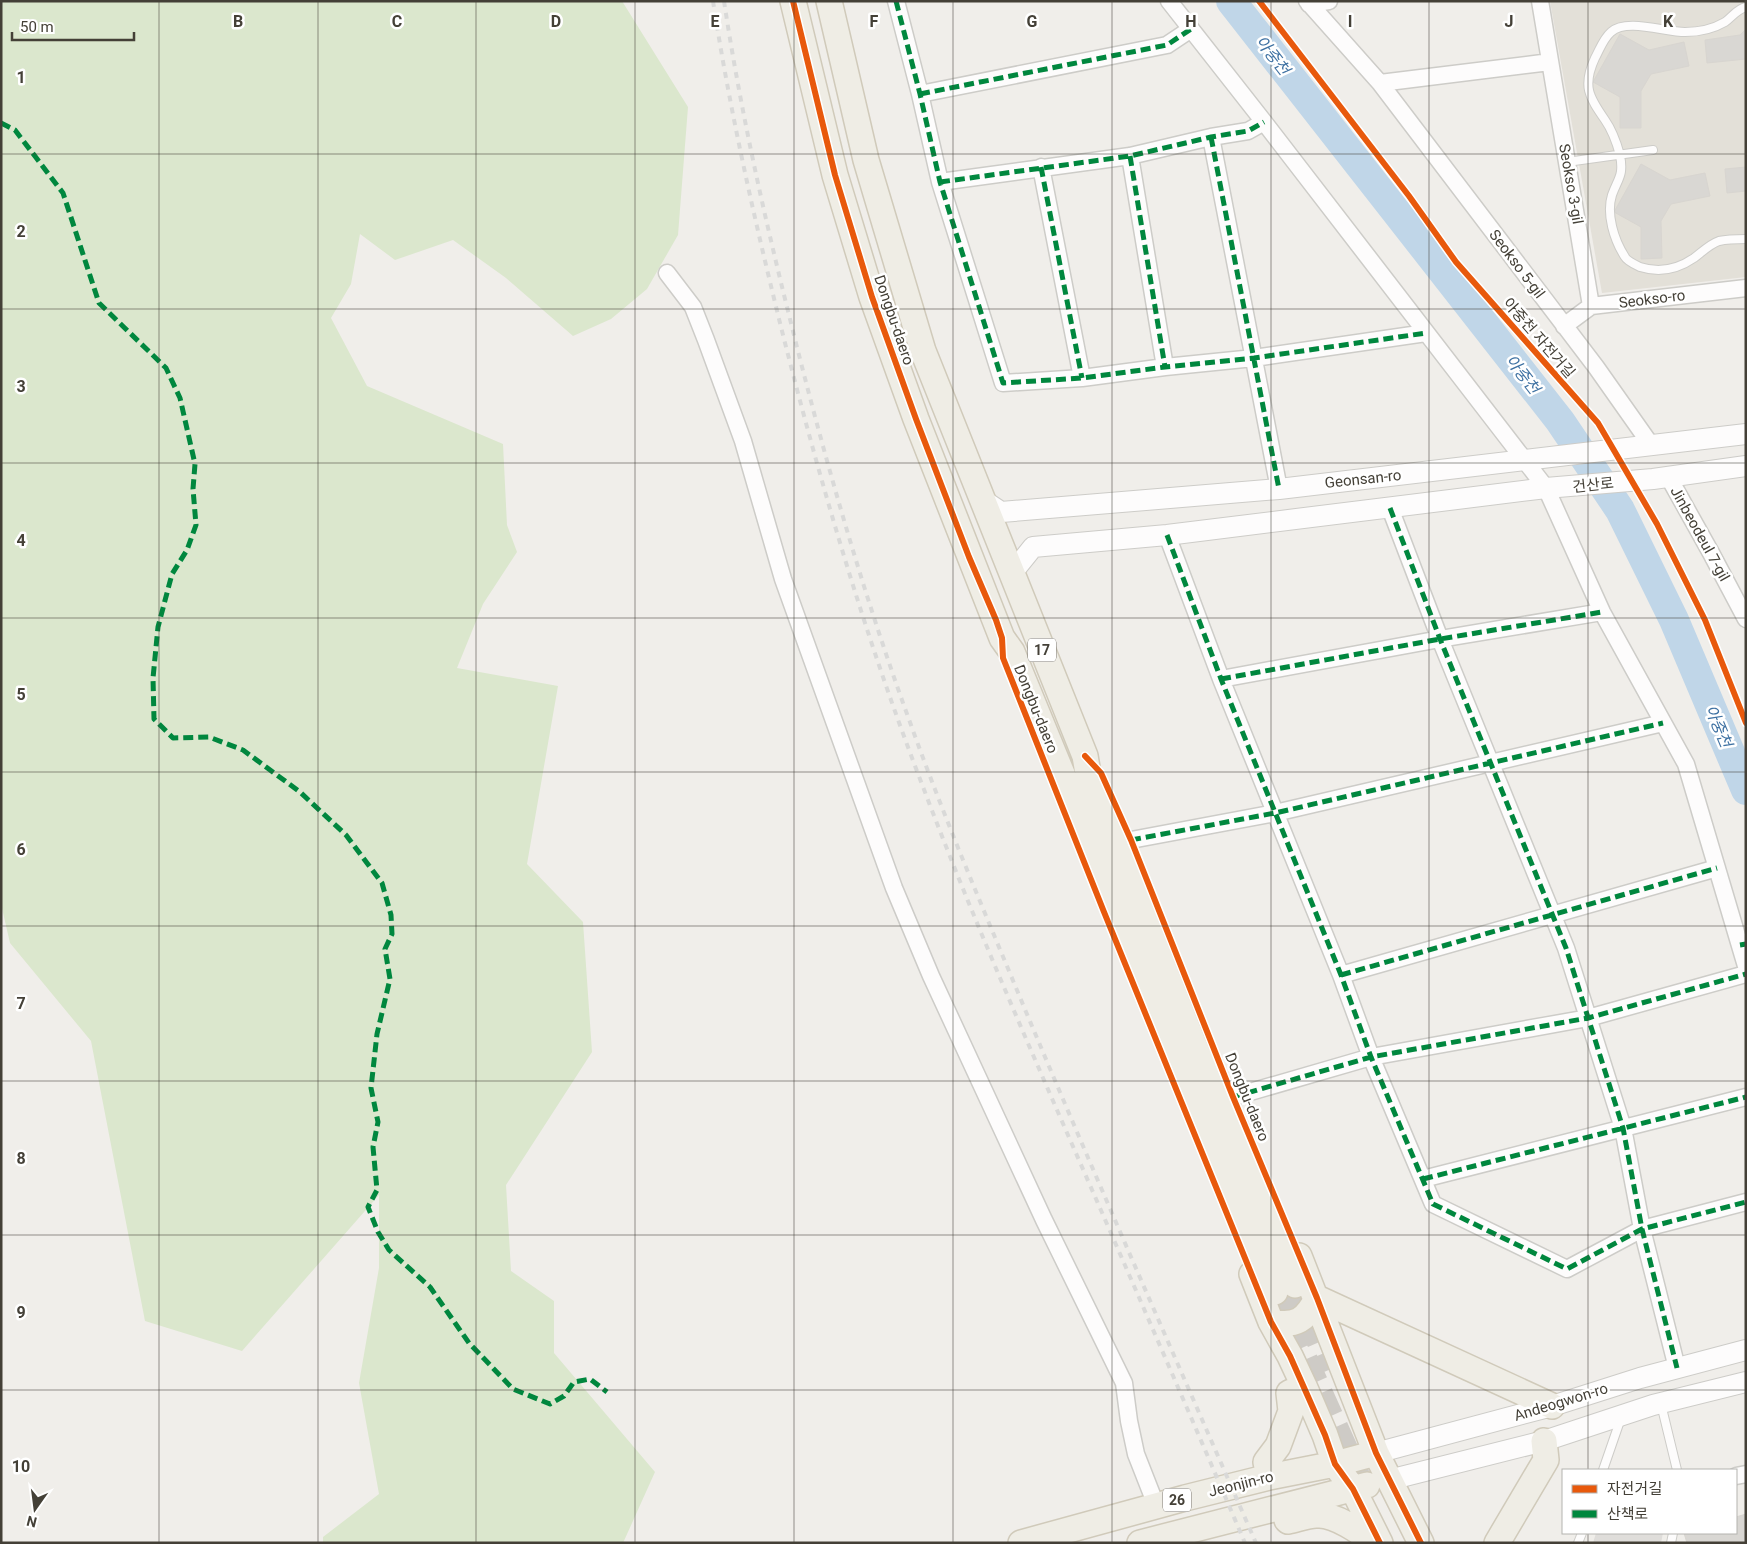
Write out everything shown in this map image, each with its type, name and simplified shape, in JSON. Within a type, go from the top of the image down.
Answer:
[{"type":"main road","name":"Dongbu-daero","points":[[794,1],[835,175],[872,297],[916,419],[1002,638],[1012,652],[1285,1289],[1190,1036],[1089,778],[1085,756],[923,351],[866,160],[829,1]]},
{"type":"main road","points":[[1002,638],[1003,658],[1271,1322],[1304,1386],[1335,1464],[1353,1489],[1380,1543]]},
{"type":"main road","name":"Dongbu-daero","points":[[1085,756],[1101,773],[1131,840],[1233,1097],[1317,1298],[1376,1453],[1421,1543]]},
{"type":"main road","points":[[1271,1322],[1284,1324],[1299,1321],[1310,1313],[1317,1298],[1552,1406]]},
{"type":"main road","points":[[1269,1476],[1266,1462],[1278,1446],[1291,1411],[1289,1393],[1304,1386]]},
{"type":"main road","points":[[1497,1543],[1546,1460],[1544,1441]]},
{"type":"main road","name":"Jeonjin-ro","points":[[1021,1543],[1269,1476],[1335,1464],[1376,1453]]},
{"type":"main road","name":"Jeonjin-ro","points":[[1140,1543],[1388,1480]]},
{"type":"main road","points":[[1281,1506],[1288,1521],[1320,1514],[1347,1523],[1371,1543]]},
{"type":"street","points":[[896,1],[940,182],[1003,383],[1082,378],[1254,358],[1426,333]]},
{"type":"street","points":[[1169,1],[1525,461],[1554,488],[1602,612],[1686,764],[1746,966]]},
{"type":"street","name":"Seokso 5-gil","points":[[1308,3],[1329,1]]},
{"type":"street","name":"Seokso 3-gil","points":[[1540,1],[1591,306]]},
{"type":"street","name":"Seokso 5-gil","points":[[1308,3],[1380,84],[1564,326],[1646,446]]},
{"type":"street","points":[[920,94],[1167,45],[1191,30]]},
{"type":"street","points":[[1380,84],[1550,62]]},
{"type":"street","points":[[940,182],[1130,156],[1211,137],[1248,131],[1264,122]]},
{"type":"street","points":[[1211,137],[1278,489]]},
{"type":"street","points":[[1130,156],[1165,367]]},
{"type":"street","points":[[1041,167],[1082,378]]},
{"type":"street","points":[[667,273],[693,307],[706,340],[743,441],[783,578],[894,888],[931,976],[1044,1220],[1124,1383],[1136,1454],[1156,1505]]},
{"type":"street","name":"Seokso-ro","points":[[1564,326],[1591,306],[1746,288]]},
{"type":"street","name":"Geonsan-ro","points":[[982,500],[1001,512],[1278,489],[1746,434]]},
{"type":"street","points":[[1660,478],[1746,466]]},
{"type":"street","name":"건산로","points":[[1554,488],[1660,478]]},
{"type":"street","name":"Jinbeodeul 7-gil","points":[[1660,478],[1746,619]]},
{"type":"street","name":"Geonsan-ro","points":[[1012,573],[1033,546],[1167,535],[1554,488]]},
{"type":"street","points":[[1390,508],[1440,639],[1566,948],[1623,1128],[1642,1229],[1677,1368]]},
{"type":"street","points":[[1167,535],[1221,679],[1371,1057],[1433,1204],[1568,1269],[1642,1229],[1746,1202]]},
{"type":"street","points":[[1221,679],[1602,612]]},
{"type":"street","points":[[1131,840],[1275,813],[1663,723]]},
{"type":"street","points":[[1340,975],[1717,868]]},
{"type":"street","points":[[1233,1097],[1371,1057],[1588,1018],[1746,974]]},
{"type":"street","points":[[1423,1178],[1746,1097]]},
{"type":"street","name":"Andeogwon-ro","points":[[1376,1453],[1552,1406],[1640,1378],[1746,1350]]},
{"type":"street","name":"Andeogwon-ro","points":[[1388,1480],[1544,1441],[1622,1415],[1746,1382]]},
{"type":"lane","points":[[1746,7],[1741,8],[1725,22],[1711,28],[1673,32],[1629,26],[1612,30],[1603,41],[1588,80],[1588,92],[1597,110],[1606,122],[1620,155],[1622,171],[1612,195],[1610,212],[1612,227],[1626,258],[1640,267],[1669,270],[1682,265],[1719,241],[1746,239]]},
{"type":"lane","points":[[1567,162],[1653,150]]},
{"type":"lane","points":[[1661,1404],[1676,1469]]},
{"type":"lane","points":[[1603,1469],[1622,1415]]},
{"type":"shaded area","points":[[1550,1],[1746,1],[1746,277],[1602,293]]},
{"type":"shaded area","points":[[1596,1534],[1663,1534],[1661,1543],[1593,1543]]},
{"type":"green space","points":[[1,1],[622,1],[688,107],[678,235],[647,289],[611,319],[573,336],[506,278],[453,240],[395,260],[360,234],[351,284],[331,318],[367,386],[503,444],[507,525],[517,552],[483,604],[457,668],[558,686],[527,864],[583,922],[592,1052],[506,1185],[511,1271],[554,1301],[554,1353],[655,1472],[623,1543],[323,1543],[323,1537],[379,1494],[359,1383],[379,1268],[379,1195],[242,1351],[145,1321],[91,1041],[10,943],[1,904]]},
{"type":"building","points":[[1746,29],[1746,59],[1707,63],[1705,40],[1740,35]]},
{"type":"building","points":[[1620,34],[1649,50],[1684,42],[1689,66],[1651,74],[1641,91],[1641,128],[1620,128],[1620,97],[1593,82]]},
{"type":"building","points":[[1641,164],[1670,180],[1705,173],[1710,196],[1671,204],[1661,221],[1662,258],[1641,259],[1641,227],[1614,212]]},
{"type":"building","points":[[1746,167],[1746,191],[1727,193],[1725,169]]},
{"type":"building","points":[[1746,1514],[1746,1543],[1687,1543],[1684,1534],[1737,1534],[1737,1517]]},
{"type":"waterway","name":"아중천","points":[[1231,1],[1560,421],[1620,510],[1674,620],[1746,790]]},
{"type":"tunnel","points":[[1295,1285],[1331,1369]]},
{"type":"tunnel","points":[[1275,1292],[1359,1479]]},
{"type":"railway","points":[[713,1],[744,167],[782,331],[844,557],[880,669],[956,873],[1245,1543]]},
{"type":"railway","points":[[724,1],[753,159],[789,315],[844,522],[893,675],[938,796],[1024,1007],[1256,1543]]},
{"type":"marked path","points":[[896,1],[940,182],[1003,383],[1082,378],[1254,358],[1426,333]]},
{"type":"marked path","points":[[920,94],[1167,45],[1191,29]]},
{"type":"marked path","points":[[940,182],[1130,156],[1211,137],[1248,131],[1264,122]]},
{"type":"marked path","points":[[1,123],[15,130],[63,193],[99,303],[166,368],[180,398],[195,464],[193,489],[196,525],[187,550],[172,574],[158,627],[153,678],[154,719],[173,738],[209,737],[243,750],[300,792],[346,835],[382,883],[391,915],[392,934],[385,949],[390,979],[377,1034],[371,1088],[378,1122],[373,1147],[377,1190],[368,1207],[378,1232],[389,1250],[430,1287],[469,1343],[513,1389],[550,1404],[564,1396],[574,1382],[590,1379],[607,1392]]},
{"type":"marked path","points":[[1211,137],[1279,489]]},
{"type":"marked path","points":[[1130,156],[1165,367]]},
{"type":"marked path","points":[[1041,167],[1082,378]]},
{"type":"marked path","points":[[1390,508],[1440,639],[1566,948],[1623,1128],[1642,1229],[1677,1368]]},
{"type":"marked path","points":[[1167,535],[1221,679],[1341,975],[1371,1057],[1433,1204],[1567,1269],[1642,1229],[1746,1202]]},
{"type":"marked path","points":[[1221,679],[1602,612]]},
{"type":"marked path","points":[[1131,840],[1275,813],[1663,723]]},
{"type":"marked path","points":[[1341,975],[1717,868]]},
{"type":"marked path","points":[[1740,945],[1746,944]]},
{"type":"marked path","points":[[1233,1097],[1371,1057],[1588,1018],[1746,974]]},
{"type":"marked path","points":[[1423,1179],[1746,1097]]},
{"type":"cycle path","points":[[793,1],[835,175],[872,297],[916,419],[969,557],[996,620],[1002,638],[1003,658],[1271,1322],[1290,1356],[1325,1435],[1335,1464],[1353,1489],[1380,1543]]},
{"type":"cycle path","name":"아중천 자전거길","points":[[1259,1],[1409,196],[1456,262],[1598,423],[1657,524],[1705,620],[1746,723]]},
{"type":"cycle path","points":[[1085,756],[1101,773],[1131,840],[1233,1097],[1317,1298],[1376,1453],[1421,1543]]}]
